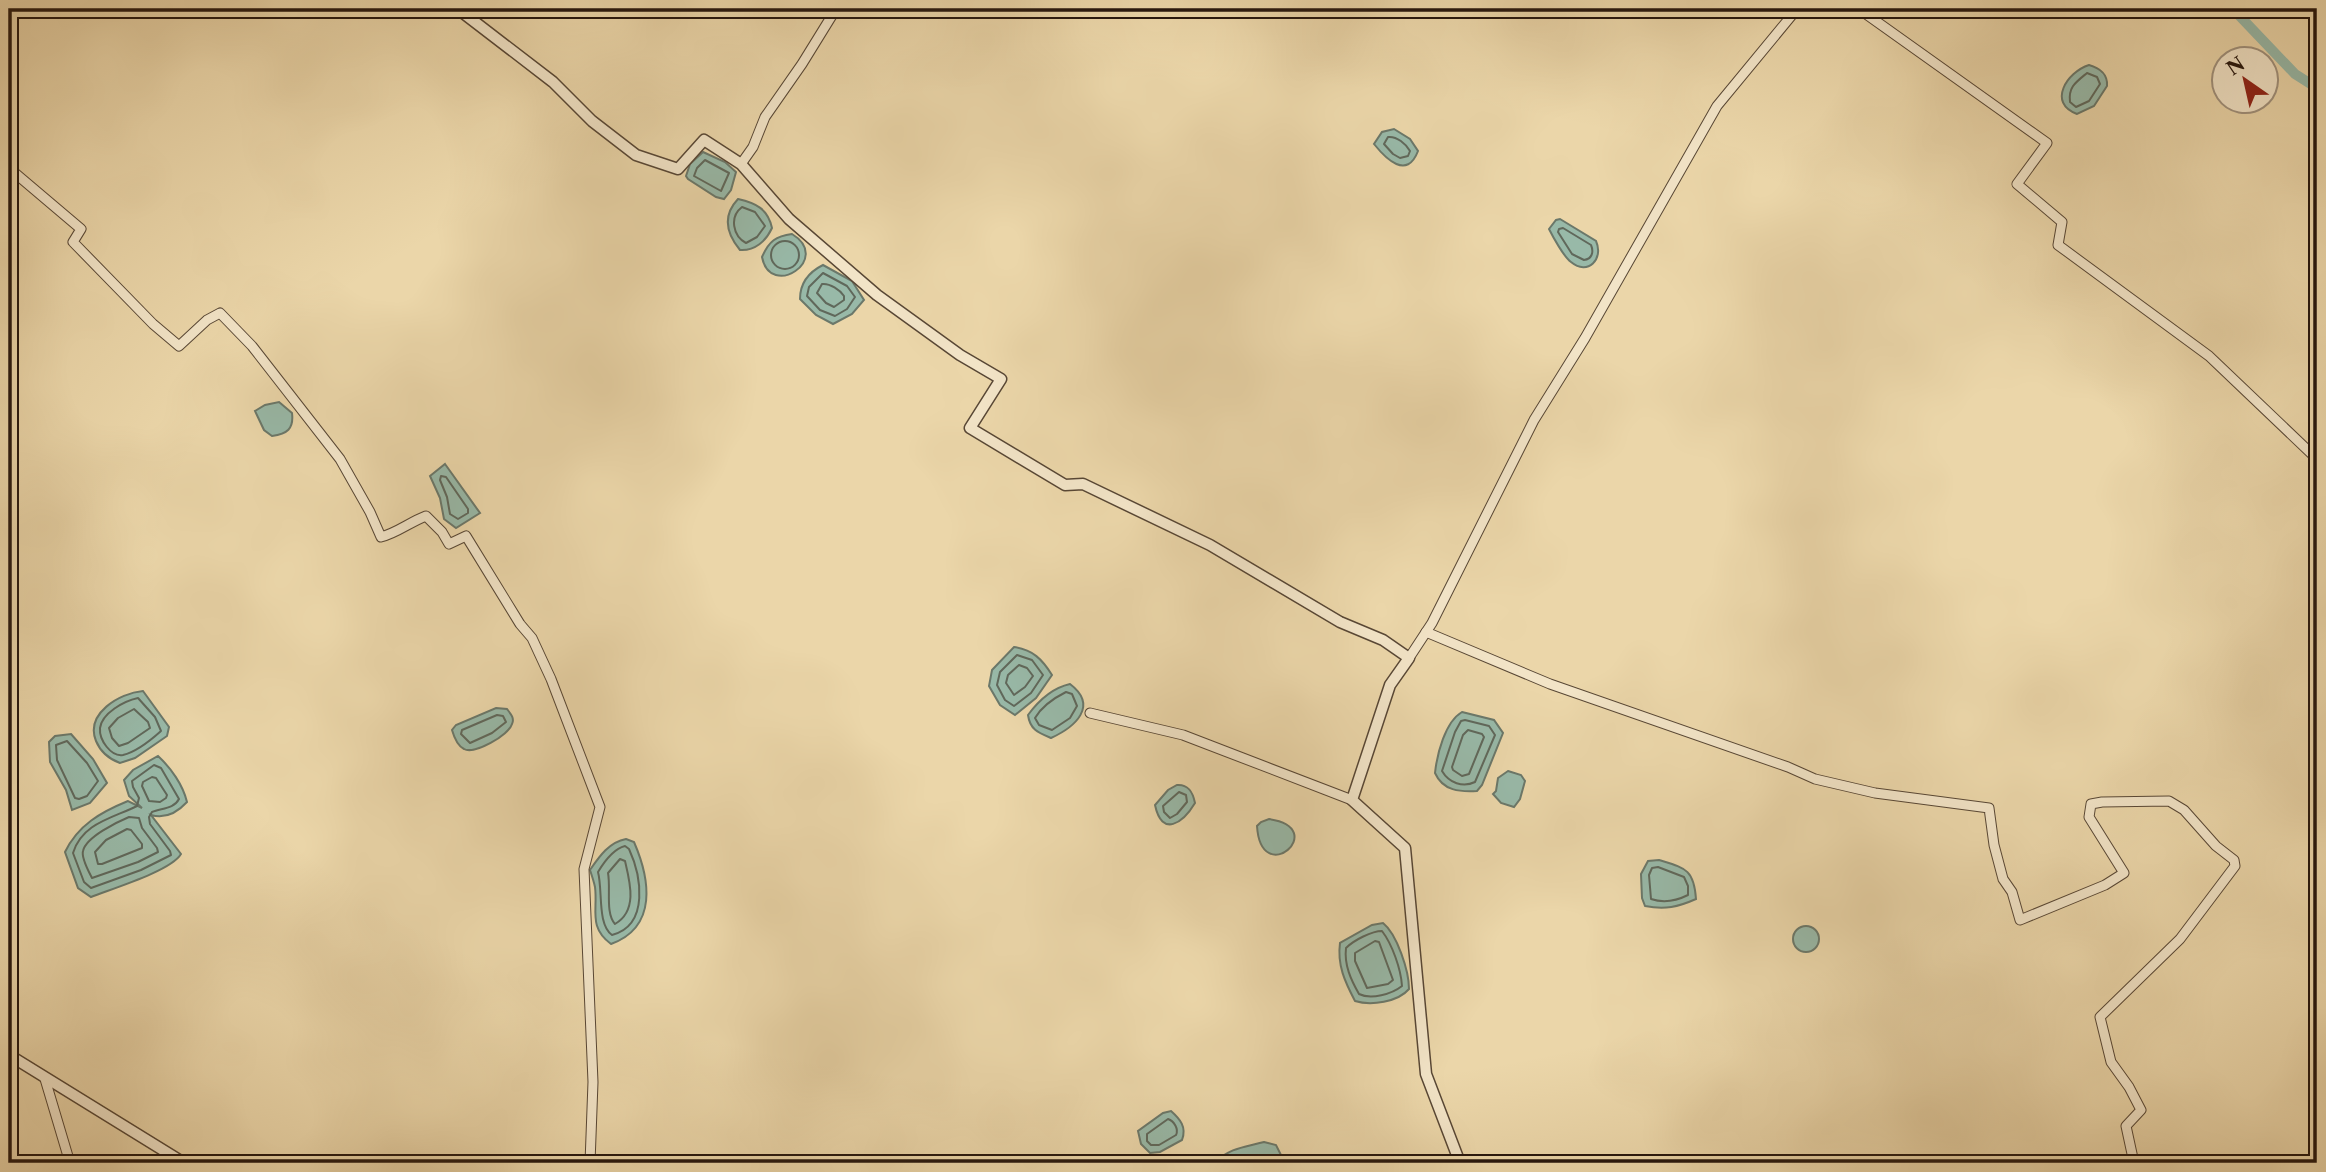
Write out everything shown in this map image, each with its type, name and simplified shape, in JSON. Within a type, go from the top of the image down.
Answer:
[{"type":"street","points":[[458,9],[553,82],[592,121],[636,155],[678,169],[704,140],[741,164],[789,219],[877,295],[960,355],[1001,379],[970,428],[1065,485],[1083,484],[1210,545],[1340,622],[1383,640],[1409,659]]},
{"type":"street","points":[[741,164],[753,147],[765,117],[836,9]]},
{"type":"street","points":[[1352,800],[1390,685],[1432,623],[1534,420],[1585,338],[1717,106],[1797,9]]},
{"type":"street","points":[[1859,9],[2047,143],[2017,184],[2062,222],[2058,245],[2209,356],[2317,459]]},
{"type":"street","points":[[9,168],[81,229],[73,242],[178,346],[207,320],[220,313],[252,346],[340,459],[370,512],[380,537],[426,516],[442,532],[449,544],[466,536],[520,624],[532,638],[551,679],[600,807],[583,869],[593,1082],[590,1163]]},
{"type":"street","points":[[1426,632],[1550,684],[1788,767],[1815,779],[1875,793],[1989,808],[1994,845],[2003,879],[2011,892],[2020,920],[2105,885],[2124,873],[2089,817],[2091,804],[2163,800],[2178,805],[2216,846],[2234,860],[2235,866],[2174,946],[2100,1017],[2111,1062],[2141,1110],[2126,1126],[2134,1163]]},
{"type":"street","points":[[1090,713],[1183,735],[1352,800],[1405,848],[1426,1074],[1460,1163]]},
{"type":"street","points":[[9,1055],[184,1163]]},
{"type":"street","points":[[45,1079],[70,1163]]},
{"type":"water","points":[[2089,65],[2102,72],[2107,86],[2094,106],[2077,114],[2063,103],[2062,96],[2074,74]]},
{"type":"water","points":[[1394,129],[1410,139],[1418,151],[1408,164],[1396,164],[1384,156],[1374,144],[1382,132]]},
{"type":"water","points":[[703,152],[725,162],[736,172],[731,190],[724,199],[716,197],[686,176],[690,164]]},
{"type":"water","points":[[738,199],[760,208],[768,216],[772,228],[759,244],[745,250],[740,250],[735,244],[728,225],[730,212]]},
{"type":"water","points":[[1560,219],[1596,241],[1598,254],[1593,264],[1577,266],[1565,256],[1549,229]]},
{"type":"water","points":[[792,234],[803,244],[806,254],[803,264],[786,275],[776,275],[767,269],[762,257],[774,240]]},
{"type":"water","points":[[823,265],[852,281],[864,300],[852,314],[833,324],[816,315],[800,299],[806,279]]},
{"type":"water","points":[[279,402],[292,413],[292,423],[282,434],[272,436],[264,430],[255,411],[265,405]]},
{"type":"water","points":[[445,464],[480,513],[456,528],[444,519],[440,498],[430,476]]},
{"type":"water","points":[[1014,647],[1027,650],[1036,656],[1052,675],[1036,698],[1015,715],[1000,705],[989,686],[992,670]]},
{"type":"water","points":[[1070,684],[1083,700],[1083,708],[1075,722],[1051,738],[1033,728],[1028,715],[1037,704],[1057,688]]},
{"type":"water","points":[[143,691],[169,727],[167,736],[135,758],[120,763],[112,760],[96,741],[95,722],[106,707],[115,701]]},
{"type":"water","points":[[496,708],[507,709],[513,718],[505,733],[483,747],[469,750],[462,748],[452,730],[456,725]]},
{"type":"water","points":[[1462,712],[1494,720],[1503,733],[1482,785],[1477,791],[1447,787],[1435,773],[1447,731]]},
{"type":"water","points":[[71,734],[93,759],[107,783],[90,803],[72,810],[66,790],[50,762],[49,742],[55,736]]},
{"type":"water","points":[[158,756],[176,777],[187,802],[170,814],[151,815],[181,854],[166,867],[91,897],[78,888],[65,852],[77,834],[100,815],[128,801],[142,808],[129,796],[124,780],[133,770]]},
{"type":"water","points":[[1508,771],[1521,775],[1525,781],[1520,799],[1514,807],[1501,803],[1493,794],[1498,778]]},
{"type":"water","points":[[1177,785],[1190,790],[1195,803],[1179,821],[1168,824],[1158,815],[1155,805],[1168,790]]},
{"type":"water","points":[[1269,819],[1286,825],[1294,833],[1294,842],[1288,850],[1279,854],[1269,853],[1261,844],[1257,826]]},
{"type":"water","points":[[626,839],[634,842],[640,856],[646,900],[637,926],[611,944],[597,925],[595,887],[590,870],[610,847]]},
{"type":"water","points":[[1659,860],[1686,871],[1693,881],[1696,899],[1671,907],[1645,906],[1641,874],[1648,861]]},
{"type":"water","points":[[1383,923],[1393,935],[1401,953],[1409,989],[1384,1002],[1355,1001],[1343,973],[1340,943],[1372,925]]},
{"type":"water","points":[[1806,926],[1815,930],[1819,939],[1815,948],[1806,952],[1797,948],[1793,939],[1797,930]]},
{"type":"water","points":[[1171,1111],[1182,1124],[1182,1140],[1160,1152],[1150,1153],[1141,1144],[1138,1131],[1163,1113]]},
{"type":"water","points":[[1264,1142],[1276,1145],[1285,1163],[1213,1163],[1232,1151]]},
{"type":"waterway","points":[[2233,9],[2295,74],[2317,88]]}]
